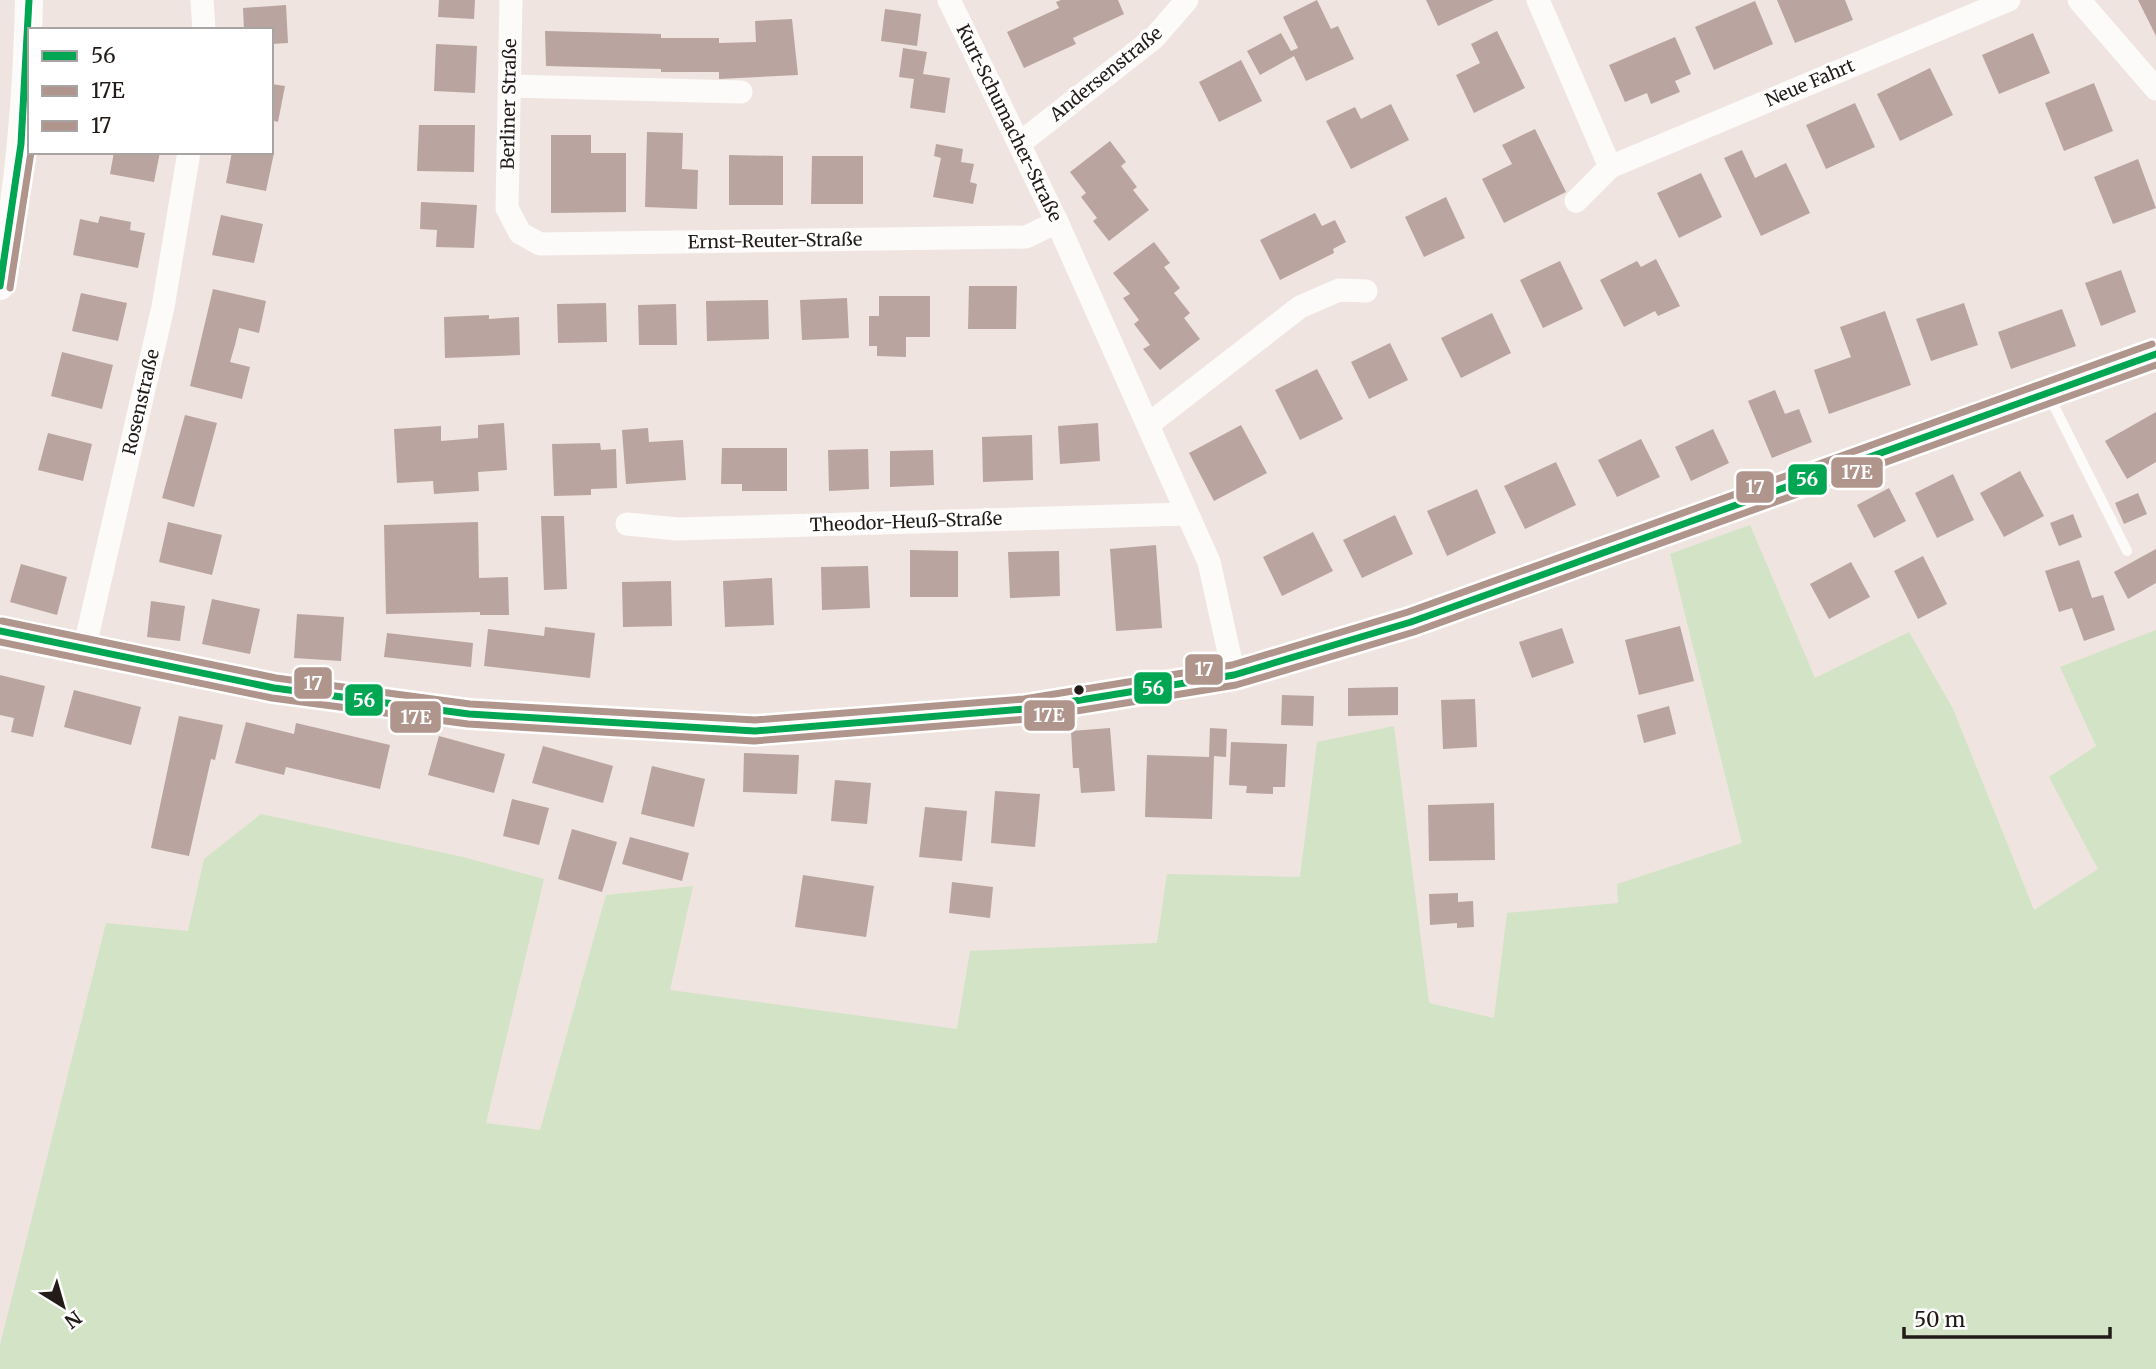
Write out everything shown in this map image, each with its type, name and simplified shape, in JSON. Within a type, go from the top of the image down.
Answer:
[{"type":"street","points":[[28,28],[29,0]]},
{"type":"street","points":[[202,0],[204,28]]},
{"type":"street","name":"Berliner Straße","points":[[507,208],[511,0]]},
{"type":"street","name":"Kurt-Schumacher-Straße","points":[[949,0],[1057,222],[1209,562],[1234,675]]},
{"type":"street","name":"Andersenstraße","points":[[1020,143],[1154,38],[1187,0]]},
{"type":"street","points":[[1538,0],[1610,167]]},
{"type":"street","name":"Neue Fahrt","points":[[1576,201],[1610,167],[2009,0]]},
{"type":"street","points":[[2079,0],[2156,89]]},
{"type":"street","points":[[0,286],[12,227],[28,53]]},
{"type":"street","points":[[511,86],[741,92]]},
{"type":"street","name":"Rosenstraße","points":[[84,650],[163,307],[189,154]]},
{"type":"street","name":"Ernst-Reuter-Straße","points":[[507,208],[520,233],[540,244],[1026,237],[1057,222]]},
{"type":"street","points":[[1149,424],[1300,307],[1339,290],[1366,291]]},
{"type":"street","points":[[0,631],[274,688],[469,714],[755,731],[1025,709],[1234,675],[1411,622],[2156,354]]},
{"type":"street","name":"Theodor-Heuß-Straße","points":[[626,524],[677,529],[1186,514]]},
{"type":"lane","points":[[2047,391],[2127,551]]},
{"type":"green space","points":[[1750,525],[1815,678],[1909,632],[1953,709],[2034,910],[2098,869],[2049,777],[2096,746],[2060,667],[2156,630],[2156,1369],[0,1369],[0,1345],[106,923],[188,931],[204,859],[261,814],[463,857],[544,879],[486,1123],[540,1130],[606,895],[693,886],[670,990],[957,1029],[970,951],[1157,943],[1167,874],[1300,877],[1317,742],[1394,726],[1429,1003],[1494,1018],[1507,913],[1618,903],[1617,884],[1742,843],[1670,554]]},
{"type":"building","points":[[439,0],[475,0],[474,19],[438,17]]},
{"type":"building","points":[[1118,0],[1124,14],[1073,38],[1076,44],[1024,68],[1007,32],[1059,8],[1056,2]]},
{"type":"building","points":[[1317,0],[1331,29],[1338,26],[1354,59],[1306,81],[1294,56],[1260,75],[1247,51],[1281,33],[1291,51],[1298,48],[1283,17]]},
{"type":"building","points":[[1426,0],[1494,0],[1438,26]]},
{"type":"building","points":[[1777,0],[1845,0],[1853,20],[1795,43]]},
{"type":"building","points":[[2138,0],[2156,0],[2156,36]]},
{"type":"building","points":[[1755,1],[1773,44],[1714,70],[1695,27]]},
{"type":"building","points":[[286,5],[288,43],[273,44],[273,28],[244,28],[243,8]]},
{"type":"building","points":[[885,9],[921,14],[917,46],[881,41]]},
{"type":"building","points":[[792,19],[798,75],[719,79],[719,72],[546,66],[545,31],[661,34],[661,38],[719,38],[719,43],[756,42],[755,21]]},
{"type":"building","points":[[1497,31],[1525,88],[1474,113],[1456,75],[1480,63],[1471,44]]},
{"type":"building","points":[[2033,33],[2050,73],[1999,94],[1982,55]]},
{"type":"building","points":[[1675,37],[1691,74],[1675,81],[1680,92],[1651,104],[1647,93],[1625,102],[1609,65]]},
{"type":"building","points":[[436,44],[477,46],[475,93],[434,91]]},
{"type":"building","points":[[903,48],[927,52],[923,74],[950,78],[945,113],[910,108],[914,79],[899,77]]},
{"type":"building","points":[[1241,60],[1262,101],[1219,122],[1199,82]]},
{"type":"building","points":[[1930,68],[1953,115],[1900,141],[1877,94]]},
{"type":"building","points":[[2094,83],[2113,131],[2064,151],[2045,103]]},
{"type":"building","points":[[273,84],[285,86],[278,122],[273,121]]},
{"type":"building","points":[[1855,103],[1875,147],[1826,169],[1806,125]]},
{"type":"building","points":[[1391,104],[1409,140],[1351,169],[1326,121],[1355,107],[1361,119]]},
{"type":"building","points":[[419,125],[475,125],[474,172],[417,171]]},
{"type":"building","points":[[1535,129],[1566,192],[1504,223],[1482,179],[1512,164],[1502,145]]},
{"type":"building","points":[[647,132],[683,133],[682,169],[698,170],[697,209],[645,207]]},
{"type":"building","points":[[551,135],[591,135],[591,153],[626,153],[626,212],[551,213]]},
{"type":"building","points":[[1110,141],[1126,162],[1121,166],[1137,187],[1133,190],[1149,210],[1109,241],[1093,221],[1097,218],[1081,197],[1086,193],[1070,172]]},
{"type":"building","points":[[936,144],[963,149],[961,162],[974,164],[970,182],[977,184],[973,204],[933,197],[941,158],[934,156]]},
{"type":"building","points":[[1742,150],[1755,178],[1786,163],[1810,213],[1761,236],[1724,158]]},
{"type":"building","points":[[274,153],[266,191],[226,183],[232,154]]},
{"type":"building","points":[[114,154],[160,154],[154,182],[110,174]]},
{"type":"building","points":[[729,155],[783,156],[783,205],[729,205]]},
{"type":"building","points":[[812,156],[863,156],[863,204],[811,204]]},
{"type":"building","points":[[2138,159],[2156,208],[2113,224],[2094,177]]},
{"type":"building","points":[[1701,173],[1722,217],[1679,238],[1657,193]]},
{"type":"building","points":[[1446,197],[1465,238],[1424,257],[1405,217]]},
{"type":"building","points":[[421,202],[477,205],[474,248],[436,247],[437,230],[420,229]]},
{"type":"building","points":[[1315,213],[1322,226],[1335,220],[1346,242],[1333,249],[1334,253],[1280,280],[1260,240]]},
{"type":"building","points":[[221,215],[263,224],[254,263],[212,255]]},
{"type":"building","points":[[100,216],[131,222],[130,230],[145,233],[138,268],[73,255],[80,219],[98,223]]},
{"type":"building","points":[[1154,242],[1170,263],[1164,267],[1180,288],[1174,293],[1190,313],[1184,318],[1200,339],[1160,370],[1143,349],[1150,345],[1134,324],[1139,320],[1123,298],[1130,294],[1113,273]]},
{"type":"building","points":[[1656,259],[1680,306],[1658,316],[1655,311],[1624,327],[1600,280],[1637,261],[1641,267]]},
{"type":"building","points":[[1560,261],[1583,309],[1543,328],[1520,280]]},
{"type":"building","points":[[2121,270],[2136,312],[2101,326],[2085,283]]},
{"type":"building","points":[[969,286],[1017,286],[1016,329],[968,329]]},
{"type":"building","points":[[213,289],[266,301],[259,333],[239,328],[230,362],[250,367],[242,399],[190,386]]},
{"type":"building","points":[[81,293],[127,303],[118,341],[72,331]]},
{"type":"building","points":[[879,296],[930,296],[930,337],[906,337],[906,357],[877,356],[877,346],[869,346],[869,316],[879,316]]},
{"type":"building","points":[[847,298],[849,338],[802,340],[800,300]]},
{"type":"building","points":[[768,300],[769,339],[707,341],[706,301]]},
{"type":"building","points":[[606,303],[607,342],[558,343],[557,304]]},
{"type":"building","points":[[1964,303],[1978,345],[1931,361],[1916,319]]},
{"type":"building","points":[[676,304],[677,345],[639,345],[638,305]]},
{"type":"building","points":[[2062,309],[2076,346],[2011,369],[1998,332]]},
{"type":"building","points":[[1885,311],[1911,385],[1829,414],[1814,370],[1851,357],[1840,327]]},
{"type":"building","points":[[1492,313],[1511,353],[1461,378],[1441,338]]},
{"type":"building","points":[[489,315],[489,319],[519,317],[520,355],[445,358],[444,317]]},
{"type":"building","points":[[1390,343],[1408,380],[1369,399],[1351,362]]},
{"type":"building","points":[[62,352],[113,365],[102,409],[51,396]]},
{"type":"building","points":[[1317,369],[1343,419],[1300,440],[1275,390]]},
{"type":"building","points":[[1775,390],[1785,414],[1799,409],[1812,442],[1772,458],[1748,401]]},
{"type":"building","points":[[2156,412],[2156,462],[2127,479],[2105,441]]},
{"type":"building","points":[[185,415],[217,423],[194,507],[162,498]]},
{"type":"building","points":[[504,423],[507,470],[478,472],[479,491],[434,494],[433,481],[397,483],[394,429],[441,426],[441,441],[478,438],[478,425]]},
{"type":"building","points":[[1098,423],[1100,461],[1060,464],[1058,426]]},
{"type":"building","points":[[1241,425],[1267,473],[1214,501],[1189,453]]},
{"type":"building","points":[[648,428],[649,442],[683,440],[686,480],[626,484],[622,430]]},
{"type":"building","points":[[1713,429],[1729,463],[1691,481],[1675,447]]},
{"type":"building","points":[[48,433],[92,444],[83,481],[38,470]]},
{"type":"building","points":[[1032,435],[1033,480],[983,482],[982,437]]},
{"type":"building","points":[[1641,439],[1660,477],[1617,497],[1598,460]]},
{"type":"building","points":[[600,443],[601,450],[616,449],[617,488],[591,489],[591,495],[554,496],[552,444]]},
{"type":"building","points":[[722,448],[787,448],[787,491],[742,491],[742,484],[721,484]]},
{"type":"building","points":[[868,449],[869,489],[829,491],[828,450]]},
{"type":"building","points":[[933,450],[934,485],[890,487],[890,451]]},
{"type":"building","points":[[1556,462],[1576,505],[1525,529],[1504,486]]},
{"type":"building","points":[[2020,471],[2044,516],[2004,537],[1980,493]]},
{"type":"building","points":[[1953,474],[1974,520],[1937,538],[1915,493]]},
{"type":"building","points":[[1889,488],[1906,521],[1874,538],[1857,505]]},
{"type":"building","points":[[1477,489],[1496,533],[1447,556],[1427,511]]},
{"type":"building","points":[[2138,493],[2147,514],[2124,524],[2115,503]]},
{"type":"building","points":[[2073,514],[2082,537],[2059,546],[2050,523]]},
{"type":"building","points":[[1395,515],[1413,554],[1362,578],[1343,540]]},
{"type":"building","points":[[541,516],[564,516],[567,589],[544,590]]},
{"type":"building","points":[[168,522],[222,535],[212,575],[159,562]]},
{"type":"building","points":[[478,522],[479,578],[508,577],[509,615],[480,615],[480,612],[386,614],[384,525]]},
{"type":"building","points":[[1313,532],[1333,571],[1282,596],[1263,557]]},
{"type":"building","points":[[1156,545],[1162,628],[1116,631],[1110,549]]},
{"type":"building","points":[[2156,549],[2156,583],[2128,599],[2114,572]]},
{"type":"building","points":[[910,550],[958,551],[958,597],[910,597]]},
{"type":"building","points":[[1059,551],[1060,596],[1010,598],[1008,552]]},
{"type":"building","points":[[1923,556],[1947,604],[1918,619],[1894,571]]},
{"type":"building","points":[[2079,560],[2092,598],[2103,595],[2115,630],[2084,641],[2072,608],[2059,612],[2045,571]]},
{"type":"building","points":[[1851,562],[1870,597],[1829,619],[1810,584]]},
{"type":"building","points":[[21,564],[67,577],[57,615],[10,602]]},
{"type":"building","points":[[868,566],[870,608],[822,610],[821,567]]},
{"type":"building","points":[[772,578],[774,625],[725,627],[723,581]]},
{"type":"building","points":[[671,581],[672,626],[623,627],[622,582]]},
{"type":"building","points":[[212,599],[260,609],[250,654],[202,644]]},
{"type":"building","points":[[151,601],[185,606],[180,641],[147,637]]},
{"type":"building","points":[[297,614],[344,617],[341,661],[294,658]]},
{"type":"building","points":[[1680,626],[1694,681],[1639,695],[1625,640]]},
{"type":"building","points":[[545,627],[595,633],[590,678],[484,666],[488,629],[544,636]]},
{"type":"building","points":[[1562,628],[1574,663],[1532,678],[1519,642]]},
{"type":"building","points":[[387,633],[473,643],[471,667],[384,657]]},
{"type":"building","points":[[0,675],[45,686],[33,737],[11,732],[14,718],[0,715]]},
{"type":"building","points":[[1398,687],[1398,715],[1348,716],[1348,688]]},
{"type":"building","points":[[74,690],[141,707],[131,745],[64,727]]},
{"type":"building","points":[[1282,695],[1314,696],[1313,726],[1281,725]]},
{"type":"building","points":[[1475,699],[1477,747],[1443,749],[1441,700]]},
{"type":"building","points":[[1669,706],[1676,734],[1644,743],[1637,715]]},
{"type":"building","points":[[179,716],[223,725],[215,760],[211,759],[189,856],[151,848]]},
{"type":"building","points":[[246,722],[294,734],[296,723],[390,745],[380,789],[286,767],[284,775],[235,763]]},
{"type":"building","points":[[1110,728],[1115,791],[1081,793],[1079,768],[1073,768],[1071,731]]},
{"type":"building","points":[[1210,728],[1227,729],[1226,757],[1214,756],[1212,819],[1145,817],[1147,755],[1209,757]]},
{"type":"building","points":[[439,736],[505,754],[494,793],[428,775]]},
{"type":"building","points":[[1231,742],[1287,744],[1285,787],[1273,787],[1273,794],[1246,793],[1247,786],[1229,785]]},
{"type":"building","points":[[543,746],[613,766],[603,803],[532,783]]},
{"type":"building","points":[[744,753],[799,755],[797,794],[743,792]]},
{"type":"building","points":[[652,766],[705,779],[694,827],[641,814]]},
{"type":"building","points":[[835,780],[871,783],[867,824],[831,821]]},
{"type":"building","points":[[995,791],[1040,794],[1035,847],[991,843]]},
{"type":"building","points":[[512,799],[549,808],[539,845],[503,836]]},
{"type":"building","points":[[1494,803],[1495,860],[1429,861],[1428,805]]},
{"type":"building","points":[[925,807],[967,811],[962,861],[919,857]]},
{"type":"building","points":[[572,829],[617,842],[602,892],[558,879]]},
{"type":"building","points":[[630,837],[689,853],[682,881],[622,864]]},
{"type":"building","points":[[803,875],[874,886],[866,937],[795,927]]},
{"type":"building","points":[[952,882],[993,887],[990,918],[949,913]]},
{"type":"building","points":[[1458,893],[1458,902],[1473,901],[1474,927],[1457,928],[1457,923],[1430,925],[1429,894]]},
{"type":"transit line","name":"56","points":[[0,286],[21,144],[29,0]]},
{"type":"transit line","name":"17E","points":[[10,288],[31,154]]},
{"type":"transit line","name":"17","points":[[2,621],[276,678],[470,704],[755,720],[1024,699],[1232,665],[1408,612],[2152,344]]},
{"type":"transit line","name":"56","points":[[0,631],[274,688],[469,714],[755,731],[1025,709],[1234,675],[1411,622],[2156,354]]},
{"type":"transit line","name":"17E","points":[[0,642],[272,698],[468,724],[754,741],[1027,719],[1236,685],[1414,632],[2156,365]]}]
